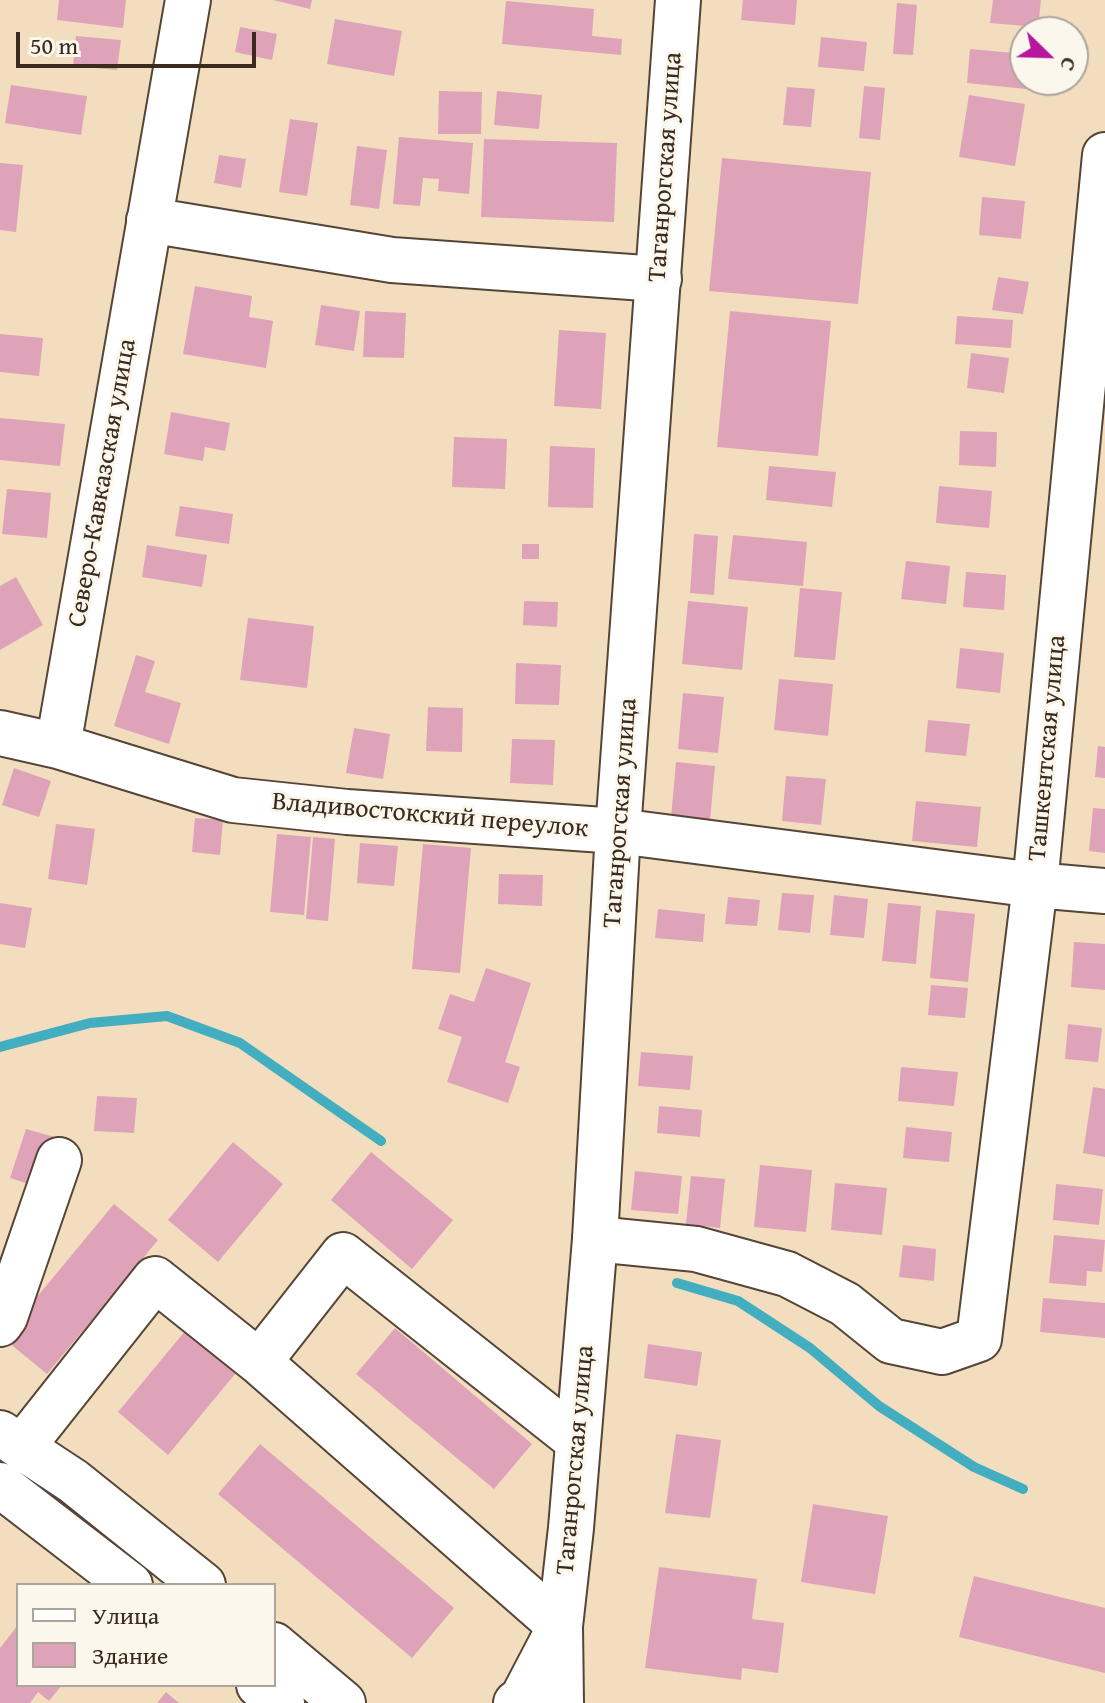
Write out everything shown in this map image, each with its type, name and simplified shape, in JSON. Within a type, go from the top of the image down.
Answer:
[{"type":"street","name":"Северо-Кавказская улица","points":[[58,746],[188,0]]},
{"type":"street","name":"Таганрогская улица","points":[[561,1703],[560,1626],[595,1239],[618,831],[678,0]]},
{"type":"street","name":"Ташкентская улица","points":[[595,1239],[696,1249],[787,1274],[845,1304],[891,1341],[942,1352],[979,1339],[1035,885],[1105,155]]},
{"type":"street","points":[[149,220],[392,260],[659,279]]},
{"type":"street","name":"Владивостокский переулок","points":[[0,733],[58,746],[233,800],[347,812],[618,831],[1035,885],[1105,891]]},
{"type":"street","points":[[0,1324],[59,1160]]},
{"type":"street","points":[[259,1362],[343,1255],[578,1441]]},
{"type":"street","points":[[200,1583],[73,1481],[11,1440],[155,1279],[259,1362],[560,1626]]},
{"type":"street","points":[[0,1485],[127,1583]]},
{"type":"street","name":"Таганрогская улица","points":[[516,1703],[522,1699],[560,1626]]},
{"type":"street","points":[[276,1647],[343,1703]]},
{"type":"street","points":[[262,1687],[282,1703]]},
{"type":"building","points":[[59,0],[126,0],[123,28],[57,20]]},
{"type":"building","points":[[273,0],[312,0],[310,9]]},
{"type":"building","points":[[743,0],[797,0],[795,25],[741,20]]},
{"type":"building","points":[[993,0],[1041,0],[1039,16],[1009,16],[1009,25],[990,23]]},
{"type":"building","points":[[506,1],[594,9],[592,36],[622,39],[621,55],[502,44]]},
{"type":"building","points":[[897,3],[917,5],[913,55],[893,54]]},
{"type":"building","points":[[335,19],[402,31],[394,76],[327,64]]},
{"type":"building","points":[[240,27],[277,34],[272,60],[235,52]]},
{"type":"building","points":[[76,36],[121,40],[117,70],[73,66]]},
{"type":"building","points":[[821,37],[867,42],[864,71],[818,67]]},
{"type":"building","points":[[970,49],[1009,53],[1009,87],[967,83]]},
{"type":"building","points":[[11,85],[87,96],[81,135],[5,123]]},
{"type":"building","points":[[864,86],[885,88],[880,140],[859,138]]},
{"type":"building","points":[[787,87],[815,89],[811,127],[783,125]]},
{"type":"building","points":[[439,91],[482,92],[481,134],[438,134]]},
{"type":"building","points":[[497,91],[542,95],[539,129],[494,125]]},
{"type":"building","points":[[969,95],[1025,104],[1015,166],[959,157]]},
{"type":"building","points":[[290,119],[318,123],[307,196],[279,192]]},
{"type":"building","points":[[399,137],[473,143],[469,194],[438,191],[439,179],[423,178],[420,206],[393,204]]},
{"type":"building","points":[[484,139],[617,143],[614,222],[481,217]]},
{"type":"building","points":[[357,146],[387,150],[379,209],[350,205]]},
{"type":"building","points":[[219,155],[246,159],[241,188],[214,183]]},
{"type":"building","points":[[722,158],[871,172],[858,304],[709,291]]},
{"type":"building","points":[[0,163],[23,165],[16,232],[0,230]]},
{"type":"building","points":[[982,197],[1025,201],[1021,239],[979,235]]},
{"type":"building","points":[[998,277],[1029,282],[1023,314],[992,310]]},
{"type":"building","points":[[195,286],[252,296],[249,317],[273,321],[266,368],[183,354]]},
{"type":"building","points":[[321,305],[360,311],[354,351],[315,345]]},
{"type":"building","points":[[365,311],[406,313],[404,358],[363,357]]},
{"type":"building","points":[[730,311],[831,321],[818,456],[717,447]]},
{"type":"building","points":[[957,316],[1013,320],[1011,348],[955,344]]},
{"type":"building","points":[[559,330],[606,333],[601,409],[554,406]]},
{"type":"building","points":[[0,334],[43,338],[39,376],[0,372]]},
{"type":"building","points":[[971,353],[1009,358],[1004,393],[967,388]]},
{"type":"building","points":[[171,412],[230,423],[225,451],[205,447],[203,461],[164,454]]},
{"type":"building","points":[[0,418],[65,424],[60,466],[0,460]]},
{"type":"building","points":[[960,431],[997,432],[996,467],[959,465]]},
{"type":"building","points":[[454,437],[507,439],[505,489],[452,487]]},
{"type":"building","points":[[550,446],[595,448],[593,508],[548,507]]},
{"type":"building","points":[[769,466],[836,472],[832,507],[766,500]]},
{"type":"building","points":[[939,486],[992,491],[989,528],[936,523]]},
{"type":"building","points":[[7,489],[51,493],[47,538],[2,534]]},
{"type":"building","points":[[180,506],[233,514],[229,544],[175,536]]},
{"type":"building","points":[[694,534],[718,536],[714,595],[690,593]]},
{"type":"building","points":[[733,535],[807,542],[803,586],[728,579]]},
{"type":"building","points":[[522,544],[539,544],[539,559],[522,559]]},
{"type":"building","points":[[147,545],[207,555],[202,587],[142,577]]},
{"type":"building","points":[[906,561],[950,566],[946,604],[901,599]]},
{"type":"building","points":[[966,572],[1006,575],[1004,610],[963,607]]},
{"type":"building","points":[[16,577],[43,625],[0,650],[0,586]]},
{"type":"building","points":[[800,588],[842,592],[835,660],[794,657]]},
{"type":"building","points":[[524,601],[558,602],[557,627],[523,625]]},
{"type":"building","points":[[688,601],[748,607],[742,670],[682,664]]},
{"type":"building","points":[[248,618],[314,626],[307,688],[240,680]]},
{"type":"building","points":[[960,648],[1004,653],[1000,693],[956,688]]},
{"type":"building","points":[[136,655],[155,661],[145,692],[181,703],[169,744],[114,726]]},
{"type":"building","points":[[516,663],[561,665],[559,705],[515,704]]},
{"type":"building","points":[[779,679],[833,684],[828,736],[774,730]]},
{"type":"building","points":[[683,693],[724,697],[718,753],[678,749]]},
{"type":"building","points":[[428,707],[463,708],[462,752],[426,751]]},
{"type":"building","points":[[928,720],[970,724],[966,756],[925,752]]},
{"type":"building","points":[[354,728],[390,734],[383,779],[346,773]]},
{"type":"building","points":[[512,739],[555,740],[553,785],[510,783]]},
{"type":"building","points":[[1098,746],[1105,747],[1105,778],[1095,777]]},
{"type":"building","points":[[676,762],[715,766],[710,821],[671,818]]},
{"type":"building","points":[[14,768],[51,781],[39,817],[2,805]]},
{"type":"building","points":[[786,776],[826,779],[821,825],[782,821]]},
{"type":"building","points":[[916,801],[981,807],[977,847],[912,841]]},
{"type":"building","points":[[1093,808],[1105,809],[1105,853],[1089,851]]},
{"type":"building","points":[[195,818],[223,820],[220,855],[192,852]]},
{"type":"building","points":[[56,824],[95,829],[87,885],[48,879]]},
{"type":"building","points":[[277,834],[311,837],[304,915],[270,912]]},
{"type":"building","points":[[313,837],[335,839],[328,921],[306,919]]},
{"type":"building","points":[[360,843],[398,846],[394,886],[357,883]]},
{"type":"building","points":[[423,844],[471,848],[460,973],[412,969]]},
{"type":"building","points":[[499,874],[543,875],[542,906],[498,904]]},
{"type":"building","points":[[782,893],[814,895],[810,933],[778,930]]},
{"type":"building","points":[[834,895],[868,899],[864,938],[830,935]]},
{"type":"building","points":[[728,897],[760,900],[757,926],[725,924]]},
{"type":"building","points":[[0,903],[32,908],[25,948],[0,944]]},
{"type":"building","points":[[888,903],[921,906],[916,964],[882,961]]},
{"type":"building","points":[[658,909],[705,914],[703,942],[655,938]]},
{"type":"building","points":[[936,910],[975,914],[968,982],[930,978]]},
{"type":"building","points":[[1074,942],[1105,944],[1105,990],[1071,987]]},
{"type":"building","points":[[486,968],[531,983],[505,1062],[520,1067],[508,1103],[447,1082],[462,1037],[438,1029],[450,994],[474,1002]]},
{"type":"building","points":[[931,985],[968,988],[965,1018],[928,1015]]},
{"type":"building","points":[[1068,1024],[1102,1028],[1098,1062],[1065,1059]]},
{"type":"building","points":[[641,1052],[693,1056],[690,1090],[638,1086]]},
{"type":"building","points":[[901,1067],[958,1072],[954,1106],[898,1101]]},
{"type":"building","points":[[1093,1087],[1105,1089],[1105,1157],[1083,1153]]},
{"type":"building","points":[[97,1096],[137,1098],[134,1133],[94,1131]]},
{"type":"building","points":[[659,1106],[702,1110],[700,1137],[657,1133]]},
{"type":"building","points":[[906,1127],[952,1132],[949,1162],[903,1158]]},
{"type":"building","points":[[26,1129],[54,1137],[38,1187],[10,1178]]},
{"type":"building","points":[[233,1142],[283,1184],[218,1262],[168,1220]]},
{"type":"building","points":[[371,1152],[453,1220],[412,1269],[331,1200]]},
{"type":"building","points":[[760,1165],[812,1170],[806,1232],[754,1227]]},
{"type":"building","points":[[635,1171],[682,1176],[678,1214],[631,1210]]},
{"type":"building","points":[[691,1176],[725,1179],[720,1228],[686,1224]]},
{"type":"building","points":[[835,1183],[887,1188],[882,1235],[831,1230]]},
{"type":"building","points":[[1056,1184],[1103,1189],[1099,1225],[1053,1220]]},
{"type":"building","points":[[114,1204],[158,1240],[47,1374],[3,1338]]},
{"type":"building","points":[[1054,1235],[1105,1240],[1102,1272],[1087,1271],[1086,1286],[1049,1283]]},
{"type":"building","points":[[903,1245],[936,1249],[934,1281],[899,1277]]},
{"type":"building","points":[[1043,1298],[1105,1303],[1105,1338],[1040,1332]]},
{"type":"building","points":[[190,1325],[240,1368],[168,1455],[118,1412]]},
{"type":"building","points":[[395,1328],[532,1444],[494,1489],[356,1374]]},
{"type":"building","points":[[648,1344],[702,1352],[697,1386],[644,1378]]},
{"type":"building","points":[[676,1434],[721,1440],[710,1518],[665,1513]]},
{"type":"building","points":[[260,1444],[454,1608],[412,1658],[218,1494]]},
{"type":"building","points":[[813,1504],[888,1516],[875,1594],[801,1582]]},
{"type":"building","points":[[659,1567],[757,1579],[752,1619],[784,1623],[778,1673],[742,1668],[741,1680],[645,1668]]},
{"type":"building","points":[[974,1576],[1105,1608],[1105,1673],[959,1637]]},
{"type":"building","points":[[16,1628],[16,1687],[60,1687],[49,1701],[38,1692],[30,1703],[0,1703],[0,1648]]},
{"type":"building","points":[[166,1692],[179,1703],[157,1703]]},
{"type":"waterway","points":[[0,1047],[90,1023],[167,1016],[240,1043],[381,1141]]},
{"type":"waterway","points":[[677,1283],[738,1301],[810,1348],[879,1406],[974,1467],[1023,1489]]}]
